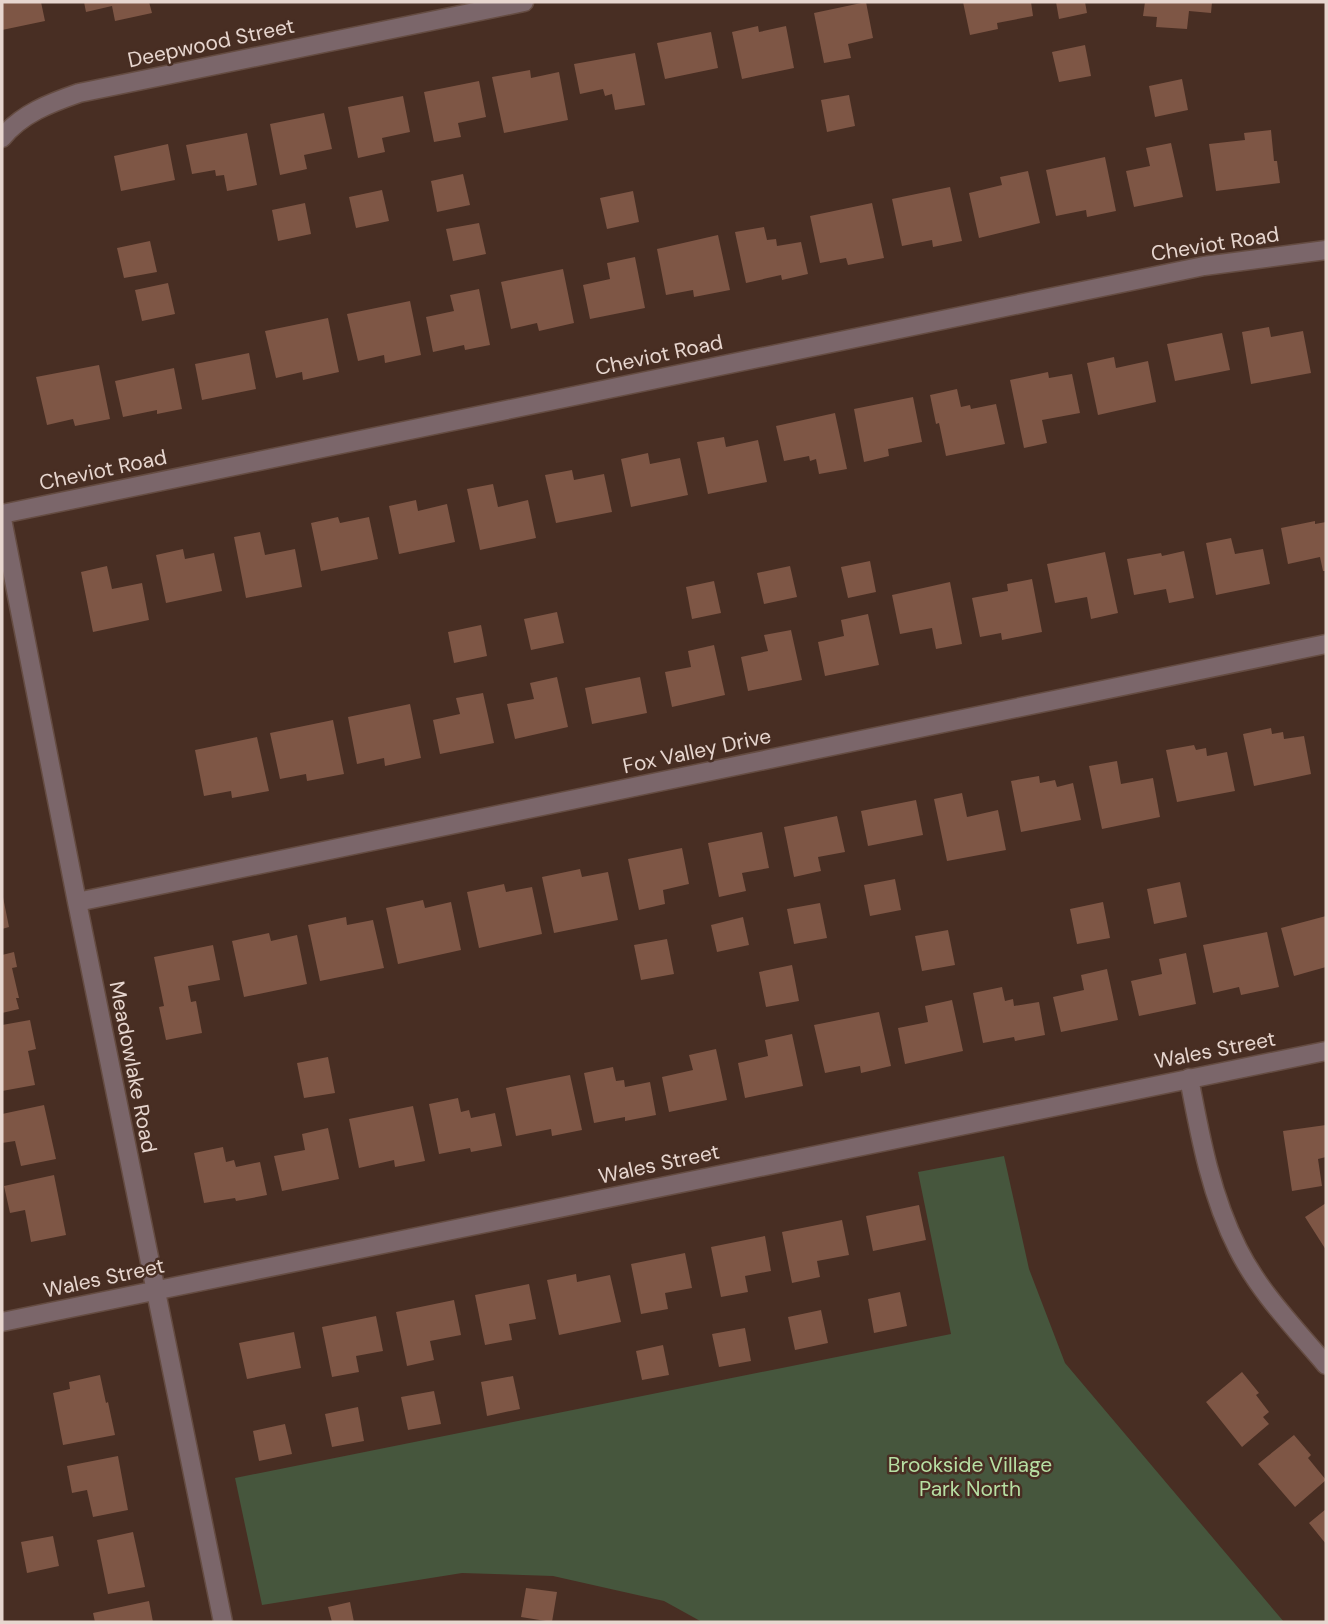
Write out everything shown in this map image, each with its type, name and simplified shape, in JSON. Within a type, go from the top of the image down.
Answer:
[{"type":"street","name":"Deepwood Street","points":[[2,138],[30,113],[79,93],[524,2]]},
{"type":"street","name":"Cheviot Road","points":[[2,517],[1205,266],[1326,250]]},
{"type":"street","name":"Meadowlake Road","points":[[2,517],[223,1622]]},
{"type":"street","name":"Fox Valley Drive","points":[[77,902],[1326,644]]},
{"type":"street","name":"Wales Street","points":[[2,1322],[1326,1051]]},
{"type":"street","points":[[1189,1078],[1215,1193],[1238,1248],[1269,1298],[1326,1365]]},
{"type":"green space","name":"Brookside Village Park North","points":[[1004,1156],[1029,1269],[1065,1363],[1284,1622],[702,1622],[664,1601],[553,1576],[462,1573],[262,1605],[235,1478],[951,1334],[918,1172]]},
{"type":"building","points":[[2,2],[41,2],[45,21],[2,30]]},
{"type":"building","points":[[84,2],[149,2],[152,13],[115,21],[112,6],[86,12]]},
{"type":"building","points":[[866,2],[873,38],[848,44],[851,58],[824,63],[814,13]]},
{"type":"building","points":[[963,2],[1031,2],[1033,16],[997,23],[998,29],[970,35]]},
{"type":"building","points":[[1056,2],[1085,2],[1087,13],[1059,19]]},
{"type":"building","points":[[1145,2],[1212,2],[1211,13],[1189,11],[1187,29],[1156,27],[1157,17],[1143,16]]},
{"type":"building","points":[[758,26],[759,32],[786,26],[794,68],[742,79],[732,32]]},
{"type":"building","points":[[711,32],[718,68],[665,79],[657,43]]},
{"type":"building","points":[[1085,45],[1091,76],[1059,82],[1052,52]]},
{"type":"building","points":[[635,53],[645,105],[615,110],[612,94],[605,96],[603,89],[580,94],[574,64]]},
{"type":"building","points":[[530,70],[531,78],[559,72],[568,120],[504,133],[492,77]]},
{"type":"building","points":[[1182,79],[1188,110],[1155,117],[1149,86]]},
{"type":"building","points":[[479,81],[486,117],[458,123],[461,137],[434,142],[424,92]]},
{"type":"building","points":[[849,95],[855,126],[827,132],[821,100]]},
{"type":"building","points":[[403,96],[410,132],[382,138],[385,152],[358,158],[348,107]]},
{"type":"building","points":[[324,113],[332,149],[304,155],[307,169],[280,175],[270,124]]},
{"type":"building","points":[[1271,130],[1274,161],[1277,161],[1280,183],[1216,191],[1209,144],[1245,140],[1244,133]]},
{"type":"building","points":[[247,133],[257,185],[227,191],[224,175],[216,176],[215,170],[192,174],[186,145]]},
{"type":"building","points":[[1171,143],[1183,197],[1134,207],[1126,171],[1150,166],[1146,148]]},
{"type":"building","points":[[168,144],[175,180],[121,191],[114,156]]},
{"type":"building","points":[[1105,157],[1116,211],[1087,217],[1086,210],[1056,216],[1046,170]]},
{"type":"building","points":[[1028,171],[1040,223],[979,238],[969,193],[1002,185],[1000,177]]},
{"type":"building","points":[[463,174],[470,205],[437,212],[431,181]]},
{"type":"building","points":[[950,187],[962,241],[933,247],[932,240],[902,246],[892,199]]},
{"type":"building","points":[[382,190],[389,221],[356,228],[349,197]]},
{"type":"building","points":[[633,191],[639,222],[607,229],[600,198]]},
{"type":"building","points":[[305,203],[311,234],[278,241],[272,210]]},
{"type":"building","points":[[872,203],[884,258],[848,265],[846,258],[820,263],[810,216]]},
{"type":"building","points":[[479,223],[486,254],[453,261],[446,229]]},
{"type":"building","points":[[764,227],[767,240],[776,239],[777,246],[801,242],[808,274],[782,280],[781,275],[746,283],[735,232]]},
{"type":"building","points":[[718,235],[730,290],[694,297],[693,290],[666,295],[657,249]]},
{"type":"building","points":[[150,241],[157,272],[124,278],[117,248]]},
{"type":"building","points":[[635,257],[645,308],[590,319],[583,285],[610,279],[607,263]]},
{"type":"building","points":[[563,269],[574,323],[539,331],[537,323],[511,329],[501,282]]},
{"type":"building","points":[[168,283],[175,314],[142,321],[135,290]]},
{"type":"building","points":[[479,289],[490,345],[465,350],[464,345],[433,352],[426,317],[454,311],[450,295]]},
{"type":"building","points":[[410,301],[421,355],[385,363],[384,355],[358,361],[347,314]]},
{"type":"building","points":[[328,318],[339,372],[303,380],[302,372],[276,378],[265,331]]},
{"type":"building","points":[[1269,327],[1271,337],[1303,331],[1311,373],[1251,384],[1242,332]]},
{"type":"building","points":[[1222,333],[1230,370],[1175,381],[1167,344]]},
{"type":"building","points":[[249,353],[256,389],[202,400],[195,364]]},
{"type":"building","points":[[1114,357],[1116,368],[1148,361],[1156,402],[1098,415],[1087,363]]},
{"type":"building","points":[[99,365],[110,419],[75,426],[73,419],[47,425],[36,377]]},
{"type":"building","points":[[174,368],[182,409],[157,414],[157,410],[123,417],[115,381]]},
{"type":"building","points":[[1048,372],[1049,378],[1072,374],[1080,413],[1042,420],[1047,443],[1024,448],[1010,380]]},
{"type":"building","points":[[957,389],[961,407],[970,405],[971,409],[996,404],[1005,444],[946,456],[930,395]]},
{"type":"building","points":[[913,397],[922,442],[888,449],[889,456],[864,462],[854,409]]},
{"type":"building","points":[[835,413],[847,469],[819,474],[816,459],[810,461],[809,456],[784,461],[776,426]]},
{"type":"building","points":[[724,437],[726,447],[758,440],[767,482],[708,494],[697,442]]},
{"type":"building","points":[[648,453],[650,464],[680,458],[688,495],[631,507],[621,459]]},
{"type":"building","points":[[572,470],[574,480],[604,474],[612,512],[556,523],[545,475]]},
{"type":"building","points":[[493,484],[498,507],[528,500],[536,538],[480,550],[467,489]]},
{"type":"building","points":[[416,500],[418,511],[447,504],[455,542],[399,554],[389,506]]},
{"type":"building","points":[[338,517],[340,523],[369,517],[378,559],[321,571],[311,523]]},
{"type":"building","points":[[1315,521],[1315,524],[1326,522],[1326,571],[1323,571],[1320,557],[1288,564],[1281,528]]},
{"type":"building","points":[[260,532],[265,555],[295,549],[302,587],[246,598],[234,537]]},
{"type":"building","points":[[1231,538],[1235,554],[1263,549],[1270,584],[1216,595],[1206,543]]},
{"type":"building","points":[[183,549],[185,559],[214,553],[222,591],[166,603],[156,555]]},
{"type":"building","points":[[1184,551],[1194,598],[1169,603],[1166,589],[1134,595],[1127,559]]},
{"type":"building","points":[[1105,552],[1118,613],[1091,619],[1087,597],[1055,603],[1047,564]]},
{"type":"building","points":[[870,561],[876,592],[848,598],[841,567]]},
{"type":"building","points":[[107,566],[112,589],[142,583],[149,620],[93,632],[81,572]]},
{"type":"building","points":[[790,566],[797,597],[764,604],[757,573]]},
{"type":"building","points":[[1032,579],[1042,632],[1002,640],[1001,633],[980,637],[972,598],[1008,591],[1007,584]]},
{"type":"building","points":[[714,581],[721,613],[692,619],[686,587]]},
{"type":"building","points":[[950,582],[962,644],[936,649],[932,628],[900,634],[892,595]]},
{"type":"building","points":[[557,612],[564,643],[531,650],[524,619]]},
{"type":"building","points":[[868,614],[879,665],[825,676],[818,642],[844,636],[841,620]]},
{"type":"building","points":[[481,625],[487,656],[454,663],[448,632]]},
{"type":"building","points":[[791,630],[802,680],[748,691],[741,657],[768,651],[764,635]]},
{"type":"building","points":[[714,645],[725,695],[672,707],[665,672],[691,667],[688,651]]},
{"type":"building","points":[[557,677],[568,727],[515,739],[507,704],[534,699],[530,683]]},
{"type":"building","points":[[640,677],[647,713],[592,724],[585,688]]},
{"type":"building","points":[[483,693],[494,743],[440,754],[433,720],[460,714],[456,698]]},
{"type":"building","points":[[410,704],[421,758],[385,766],[384,758],[357,764],[348,717]]},
{"type":"building","points":[[333,720],[344,774],[307,781],[306,774],[280,779],[270,733]]},
{"type":"building","points":[[1271,728],[1272,734],[1283,732],[1284,739],[1304,736],[1311,774],[1254,786],[1243,734]]},
{"type":"building","points":[[257,737],[269,791],[232,798],[231,791],[204,796],[195,750]]},
{"type":"building","points":[[1194,745],[1196,750],[1206,748],[1207,756],[1227,752],[1235,791],[1177,802],[1166,750]]},
{"type":"building","points":[[1117,761],[1121,784],[1153,778],[1160,817],[1102,829],[1089,766]]},
{"type":"building","points":[[1039,776],[1040,783],[1055,780],[1057,787],[1073,783],[1081,820],[1021,832],[1011,781]]},
{"type":"building","points":[[962,793],[967,817],[998,810],[1006,850],[947,861],[934,799]]},
{"type":"building","points":[[916,800],[923,835],[868,846],[861,811]]},
{"type":"building","points":[[837,816],[845,852],[818,857],[821,871],[794,877],[784,827]]},
{"type":"building","points":[[762,832],[769,868],[742,873],[746,891],[719,897],[708,843]]},
{"type":"building","points":[[682,848],[689,884],[663,890],[665,904],[639,910],[628,859]]},
{"type":"building","points":[[580,869],[582,877],[608,872],[618,920],[554,933],[542,877]]},
{"type":"building","points":[[895,879],[901,910],[870,916],[864,885]]},
{"type":"building","points":[[1180,882],[1187,917],[1154,924],[1147,889]]},
{"type":"building","points":[[504,884],[506,892],[532,887],[542,934],[479,948],[467,892]]},
{"type":"building","points":[[2,898],[9,927],[2,929]]},
{"type":"building","points":[[423,900],[425,908],[451,902],[461,950],[398,964],[386,908]]},
{"type":"building","points":[[1103,902],[1110,938],[1077,944],[1070,909]]},
{"type":"building","points":[[820,903],[827,938],[794,944],[787,909]]},
{"type":"building","points":[[1326,916],[1326,967],[1294,976],[1281,928]]},
{"type":"building","points":[[346,917],[347,925],[373,920],[384,968],[320,981],[308,925]]},
{"type":"building","points":[[743,917],[749,945],[717,952],[711,925]]},
{"type":"building","points":[[948,930],[955,965],[922,971],[915,936]]},
{"type":"building","points":[[1267,932],[1279,987],[1241,995],[1239,987],[1213,993],[1203,945]]},
{"type":"building","points":[[269,933],[271,941],[297,935],[307,984],[244,997],[232,941]]},
{"type":"building","points":[[667,939],[674,974],[641,980],[634,945]]},
{"type":"building","points":[[213,945],[220,980],[188,986],[191,1002],[196,1001],[202,1033],[166,1040],[159,1007],[164,1006],[154,957]]},
{"type":"building","points":[[14,952],[17,967],[12,968],[19,1009],[2,1013],[2,955]]},
{"type":"building","points":[[1186,953],[1196,1004],[1139,1016],[1131,981],[1162,974],[1159,959]]},
{"type":"building","points":[[792,965],[799,1001],[766,1007],[759,972]]},
{"type":"building","points":[[1107,969],[1118,1020],[1061,1032],[1053,997],[1084,990],[1081,975]]},
{"type":"building","points":[[1002,987],[1005,1001],[1013,999],[1014,1006],[1039,1002],[1045,1035],[1015,1041],[1014,1037],[983,1043],[973,993]]},
{"type":"building","points":[[952,1000],[963,1051],[905,1064],[898,1028],[928,1022],[925,1006]]},
{"type":"building","points":[[879,1012],[891,1066],[861,1073],[860,1066],[825,1073],[814,1025]]},
{"type":"building","points":[[30,1020],[36,1049],[28,1051],[35,1085],[2,1091],[2,1025]]},
{"type":"building","points":[[792,1034],[803,1086],[745,1098],[738,1063],[768,1056],[765,1040]]},
{"type":"building","points":[[716,1049],[727,1100],[669,1112],[662,1077],[693,1070],[689,1055]]},
{"type":"building","points":[[328,1057],[335,1093],[304,1098],[297,1063]]},
{"type":"building","points":[[613,1067],[616,1081],[624,1080],[625,1087],[650,1082],[656,1115],[594,1123],[584,1073]]},
{"type":"building","points":[[570,1075],[582,1130],[552,1136],[551,1129],[516,1136],[506,1088]]},
{"type":"building","points":[[458,1098],[461,1112],[469,1110],[471,1118],[495,1113],[502,1146],[439,1154],[429,1104]]},
{"type":"building","points":[[44,1105],[56,1159],[21,1166],[15,1141],[2,1143],[2,1114]]},
{"type":"building","points":[[413,1106],[425,1161],[395,1167],[394,1160],[359,1168],[349,1119]]},
{"type":"building","points":[[1326,1125],[1326,1157],[1318,1159],[1322,1186],[1292,1191],[1283,1131]]},
{"type":"building","points":[[328,1128],[339,1179],[282,1191],[274,1156],[305,1150],[302,1134]]},
{"type":"building","points":[[223,1147],[226,1162],[234,1160],[236,1167],[260,1162],[267,1195],[204,1203],[194,1153]]},
{"type":"building","points":[[54,1175],[66,1235],[31,1242],[25,1210],[10,1213],[4,1186]]},
{"type":"building","points":[[1326,1203],[1326,1250],[1305,1217]]},
{"type":"building","points":[[919,1205],[926,1240],[873,1251],[866,1216]]},
{"type":"building","points":[[842,1220],[849,1255],[817,1261],[820,1277],[792,1283],[782,1232]]},
{"type":"building","points":[[765,1236],[771,1271],[745,1276],[748,1292],[721,1297],[711,1247]]},
{"type":"building","points":[[685,1253],[692,1288],[665,1293],[668,1309],[641,1314],[631,1264]]},
{"type":"building","points":[[576,1274],[577,1282],[610,1275],[621,1322],[559,1335],[547,1280]]},
{"type":"building","points":[[529,1284],[536,1319],[509,1324],[512,1340],[485,1345],[475,1295]]},
{"type":"building","points":[[900,1292],[907,1326],[874,1333],[868,1299]]},
{"type":"building","points":[[454,1300],[461,1335],[430,1341],[434,1360],[407,1366],[396,1312]]},
{"type":"building","points":[[821,1310],[828,1343],[795,1350],[788,1317]]},
{"type":"building","points":[[376,1316],[383,1351],[356,1356],[359,1372],[332,1377],[322,1327]]},
{"type":"building","points":[[745,1328],[751,1361],[719,1367],[712,1334]]},
{"type":"building","points":[[294,1332],[301,1368],[247,1379],[239,1343]]},
{"type":"building","points":[[663,1345],[669,1375],[642,1380],[636,1351]]},
{"type":"building","points":[[1242,1372],[1259,1393],[1256,1395],[1269,1412],[1263,1417],[1269,1424],[1242,1447],[1206,1402]]},
{"type":"building","points":[[100,1375],[115,1435],[63,1445],[53,1393],[70,1389],[69,1382]]},
{"type":"building","points":[[513,1376],[520,1409],[487,1416],[481,1382]]},
{"type":"building","points":[[434,1391],[441,1424],[408,1430],[401,1397]]},
{"type":"building","points":[[358,1407],[364,1441],[332,1447],[325,1414]]},
{"type":"building","points":[[285,1424],[292,1454],[259,1461],[253,1431]]},
{"type":"building","points":[[1294,1435],[1311,1455],[1308,1458],[1326,1480],[1295,1507],[1258,1464]]},
{"type":"building","points":[[118,1456],[128,1510],[93,1517],[87,1490],[72,1493],[67,1466]]},
{"type":"building","points":[[1326,1509],[1326,1544],[1309,1523]]},
{"type":"building","points":[[133,1532],[145,1587],[108,1594],[97,1540]]},
{"type":"building","points":[[53,1536],[59,1566],[27,1573],[21,1542]]},
{"type":"building","points":[[526,1588],[557,1592],[552,1622],[521,1617]]},
{"type":"building","points":[[149,1601],[153,1622],[95,1622],[93,1613]]},
{"type":"building","points":[[350,1602],[354,1622],[332,1622],[328,1607]]}]
